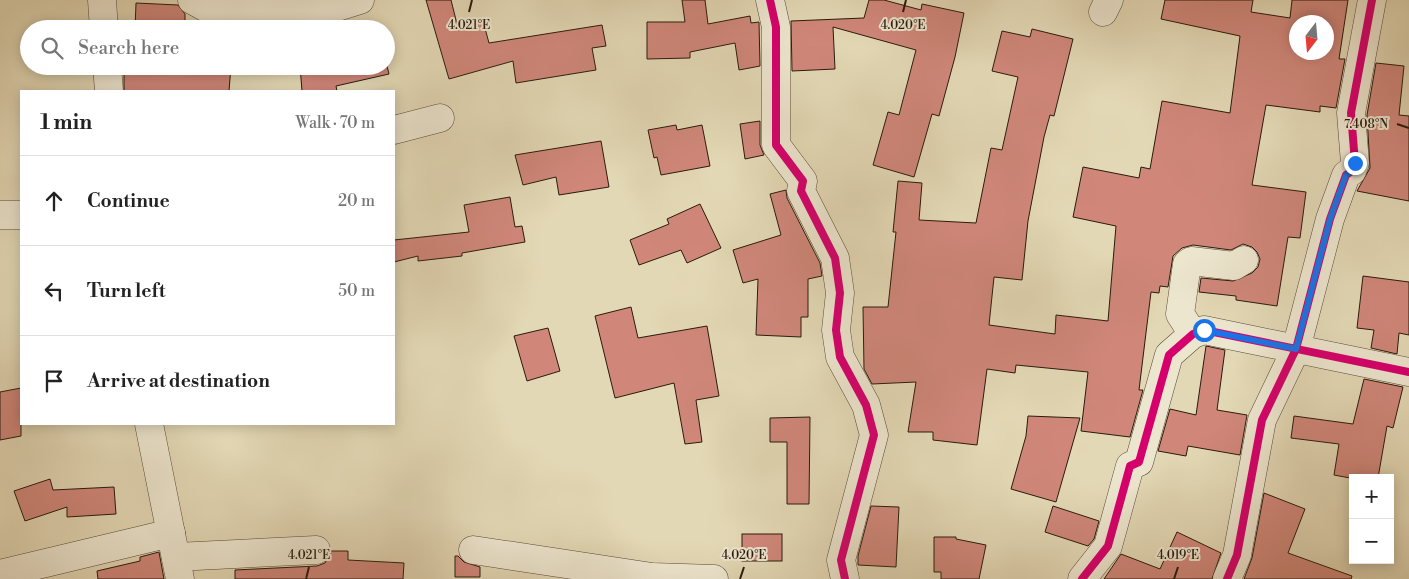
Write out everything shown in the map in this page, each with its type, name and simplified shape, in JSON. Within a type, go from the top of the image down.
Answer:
[{"type":"street","points":[[102,0],[103,20]]},
{"type":"street","points":[[192,0],[214,12],[328,10],[360,0]]},
{"type":"street","points":[[770,0],[776,27],[776,145],[803,181],[801,191],[835,258],[840,293],[836,330],[840,357],[866,405],[874,435],[841,560],[845,579]]},
{"type":"street","points":[[1227,579],[1237,555],[1262,420],[1296,349],[1330,219],[1346,175],[1352,171],[1355,163],[1351,113],[1372,0]]},
{"type":"street","points":[[108,75],[109,90]]},
{"type":"street","points":[[395,130],[440,118]]},
{"type":"street","points":[[0,215],[20,215]]},
{"type":"street","points":[[1192,334],[1180,314],[1187,264],[1191,261],[1234,266],[1244,260]]},
{"type":"street","points":[[1082,579],[1108,546],[1130,466],[1139,462],[1169,355],[1192,334],[1204,330],[1409,372]]},
{"type":"street","points":[[150,425],[176,556]]},
{"type":"street","points":[[0,574],[176,556],[316,550]]},
{"type":"street","points":[[473,550],[564,571],[714,579]]},
{"type":"building","points":[[426,0],[451,0],[458,28],[483,21],[489,43],[602,25],[606,46],[592,48],[596,70],[516,83],[513,61],[449,79]]},
{"type":"building","points":[[682,0],[705,0],[708,24],[750,16],[751,23],[759,22],[760,66],[739,70],[735,43],[690,52],[690,58],[647,59],[647,22],[685,22]]},
{"type":"building","points":[[869,0],[884,0],[921,10],[922,4],[964,13],[955,57],[939,116],[932,114],[914,177],[873,165],[888,112],[899,115],[916,50],[833,27],[835,69],[792,71],[791,21],[864,18]]},
{"type":"building","points":[[1165,0],[1253,0],[1251,12],[1289,18],[1289,60],[1334,60],[1334,15],[1290,15],[1292,0],[1348,0],[1339,59],[1345,59],[1336,108],[1320,106],[1320,112],[1266,105],[1252,185],[1306,192],[1300,238],[1288,237],[1277,306],[1236,300],[1236,296],[1199,292],[1201,278],[1233,281],[1252,273],[1258,267],[1260,259],[1252,247],[1243,244],[1231,250],[1193,245],[1182,248],[1173,256],[1168,287],[1160,286],[1159,293],[1151,292],[1139,390],[1143,390],[1130,437],[1081,431],[1088,372],[1016,365],[1015,373],[987,369],[977,445],[933,440],[933,432],[908,432],[916,382],[872,384],[864,369],[863,307],[888,307],[896,232],[893,232],[898,181],[922,183],[919,220],[976,223],[991,148],[1002,150],[1018,77],[992,71],[1002,31],[1030,37],[1032,29],[1073,39],[1054,116],[1050,115],[1044,137],[1028,221],[1022,280],[994,277],[989,325],[1055,334],[1056,315],[1108,321],[1116,226],[1073,217],[1083,167],[1139,178],[1141,167],[1150,169],[1162,101],[1230,113],[1240,36],[1161,19]]},
{"type":"building","points":[[136,3],[178,5],[185,14],[185,20],[135,20]]},
{"type":"building","points":[[1376,63],[1404,66],[1399,115],[1409,116],[1409,201],[1357,191],[1370,168],[1367,115]]},
{"type":"building","points":[[124,75],[230,75],[229,90],[124,90]]},
{"type":"building","points":[[301,75],[385,75],[336,86],[337,90],[302,90]]},
{"type":"building","points":[[760,121],[760,145],[764,155],[745,159],[740,124]]},
{"type":"building","points":[[676,125],[677,130],[702,125],[710,166],[661,175],[657,157],[654,158],[648,130]]},
{"type":"building","points":[[601,141],[609,187],[559,195],[556,177],[523,185],[515,155]]},
{"type":"building","points":[[786,190],[787,198],[820,263],[822,276],[808,279],[808,317],[801,317],[801,337],[756,335],[758,279],[743,283],[733,250],[781,235],[770,194]]},
{"type":"building","points":[[510,197],[515,227],[522,226],[525,242],[462,253],[462,256],[418,261],[418,256],[395,262],[395,240],[469,232],[464,205]]},
{"type":"building","points":[[700,204],[721,248],[687,263],[681,250],[639,265],[630,240],[669,224],[667,219]]},
{"type":"building","points":[[1363,276],[1409,282],[1409,335],[1399,333],[1397,354],[1371,348],[1374,330],[1357,328]]},
{"type":"building","points":[[631,307],[638,338],[707,326],[719,396],[696,400],[702,442],[685,444],[674,383],[615,398],[595,316]]},
{"type":"building","points":[[548,328],[560,371],[527,381],[514,336]]},
{"type":"building","points":[[1206,346],[1225,350],[1217,410],[1247,415],[1240,455],[1188,446],[1186,456],[1158,451],[1170,409],[1196,415]]},
{"type":"building","points":[[1364,379],[1403,387],[1393,428],[1387,426],[1379,474],[1349,474],[1349,478],[1334,475],[1339,444],[1291,438],[1294,416],[1353,424]]},
{"type":"building","points":[[20,388],[21,436],[0,440],[0,392]]},
{"type":"building","points":[[1028,416],[1080,418],[1056,502],[1011,489],[1026,436]]},
{"type":"building","points":[[810,417],[809,504],[787,504],[787,442],[770,442],[770,418]]},
{"type":"building","points":[[50,479],[53,490],[114,487],[116,514],[67,517],[67,507],[25,521],[14,491]]},
{"type":"building","points":[[1264,493],[1305,509],[1288,553],[1352,576],[1351,579],[1244,579],[1252,558]]},
{"type":"building","points":[[871,506],[899,507],[896,567],[858,565],[858,556]]},
{"type":"building","points":[[1053,506],[1099,521],[1094,539],[1088,546],[1045,532]]},
{"type":"building","points":[[1177,532],[1221,553],[1212,579],[1104,579],[1121,554],[1160,569]]},
{"type":"building","points":[[742,534],[782,534],[782,561],[742,561]]},
{"type":"building","points":[[934,537],[956,537],[956,539],[986,545],[979,579],[941,579],[941,572],[934,572]]},
{"type":"building","points":[[331,551],[348,551],[348,560],[404,563],[403,579],[235,579],[235,570],[317,566],[325,563]]},
{"type":"building","points":[[159,552],[164,579],[98,579],[97,571],[140,561],[140,557]]},
{"type":"building","points":[[455,556],[458,556],[464,562],[480,567],[480,577],[455,577]]},
{"type":"cycle path","points":[[770,0],[776,27],[776,145],[803,181],[801,191],[835,258],[840,293],[836,330],[840,357],[866,405],[874,435],[841,560],[845,579]]},
{"type":"cycle path","points":[[1227,579],[1237,555],[1262,420],[1296,349],[1330,219],[1346,175],[1352,171],[1355,163],[1351,113],[1372,0]]},
{"type":"cycle path","points":[[1082,579],[1108,546],[1130,466],[1139,462],[1169,355],[1193,334],[1204,330],[1409,372]]},
{"type":"route","points":[[1204,330],[1296,349],[1330,219],[1346,175],[1352,171],[1355,163]]}]
